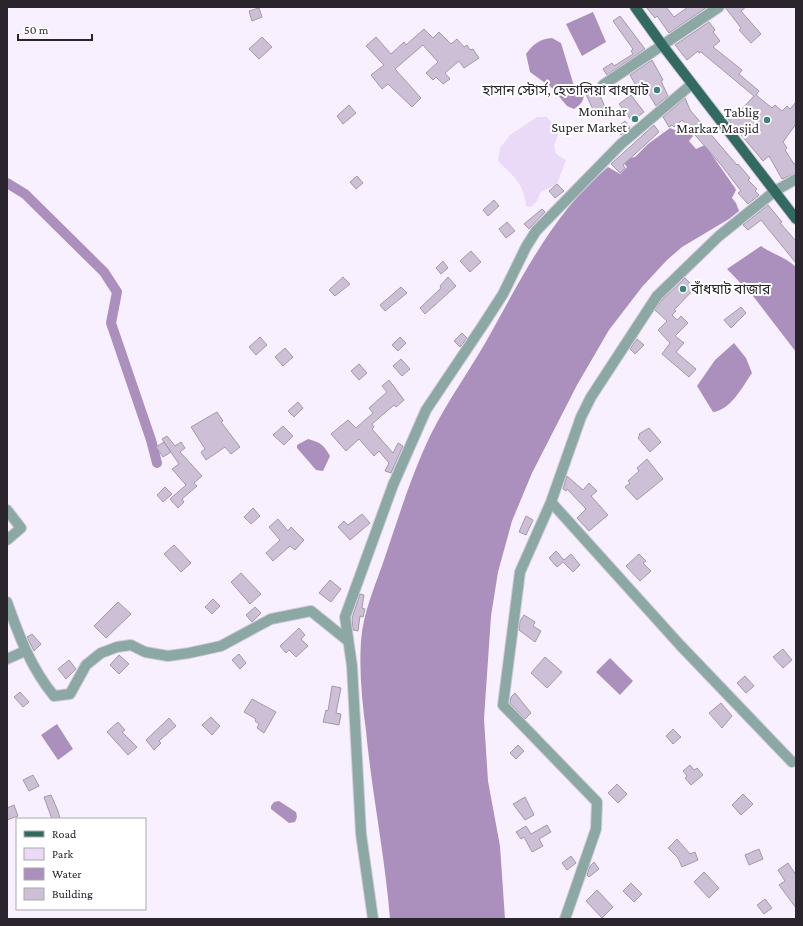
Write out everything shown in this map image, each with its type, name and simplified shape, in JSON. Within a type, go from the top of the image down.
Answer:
[{"type":"main road","points":[[635,7],[663,46],[796,219]]},
{"type":"street","points":[[603,85],[719,7]]},
{"type":"street","points":[[374,919],[361,834],[352,666],[347,640],[345,617],[393,485],[426,410],[503,294],[526,247],[536,231],[621,144],[692,84]]},
{"type":"street","points":[[565,919],[596,829],[597,802],[503,705],[520,572],[551,502],[581,417],[591,397],[657,296],[719,236],[775,191],[796,179]]},
{"type":"street","points":[[551,502],[680,645],[792,762]]},
{"type":"street","points":[[7,510],[21,528],[7,540]]},
{"type":"street","points":[[7,602],[25,651],[42,682],[54,696],[70,694],[86,665],[101,653],[117,647],[131,645],[145,652],[168,656],[189,653],[221,646],[271,619],[311,611],[347,640]]},
{"type":"street","points":[[7,659],[25,651]]},
{"type":"green space","points":[[537,117],[547,117],[559,132],[554,146],[556,154],[566,160],[557,184],[541,192],[537,201],[531,207],[526,206],[523,191],[517,180],[498,161],[500,148],[510,135]]},
{"type":"water","points":[[593,12],[606,42],[582,56],[566,24]]},
{"type":"water","points":[[552,38],[561,43],[574,86],[582,85],[584,93],[583,99],[574,109],[567,106],[552,88],[530,72],[526,54],[531,47],[537,43]]},
{"type":"water","points":[[670,128],[680,132],[687,129],[693,136],[689,141],[696,149],[705,145],[735,188],[736,190],[732,198],[739,211],[729,219],[682,247],[667,260],[642,287],[609,330],[577,385],[532,473],[512,521],[498,572],[491,616],[484,719],[488,781],[500,846],[505,919],[390,919],[363,708],[360,652],[364,619],[370,598],[406,495],[424,449],[438,421],[485,344],[542,243],[557,222],[589,184],[608,167],[620,174],[627,167],[620,159],[635,157],[648,144]]},
{"type":"water","points":[[761,246],[796,267],[796,352],[753,296],[727,269]]},
{"type":"water","points":[[734,343],[746,358],[752,373],[731,402],[725,407],[713,412],[697,386],[715,360]]},
{"type":"water","points":[[308,439],[321,444],[330,456],[323,471],[316,470],[297,448],[297,445]]},
{"type":"water","points":[[610,658],[633,681],[620,695],[596,672]]},
{"type":"water","points":[[57,724],[73,749],[58,760],[41,735]]},
{"type":"water","points":[[279,801],[296,812],[297,817],[295,822],[289,823],[271,809],[274,802]]},
{"type":"building","points":[[646,7],[666,7],[674,17],[688,7],[707,7],[669,33],[657,16],[655,18]]},
{"type":"building","points":[[725,7],[746,7],[741,11],[761,34],[751,43],[739,30],[741,28]]},
{"type":"building","points":[[259,8],[262,17],[252,21],[249,11]]},
{"type":"building","points":[[620,16],[645,49],[607,75],[603,69],[612,63],[614,66],[633,54],[631,51],[633,49],[613,21]]},
{"type":"building","points":[[709,22],[715,30],[713,32],[720,41],[713,47],[742,70],[739,74],[759,91],[756,95],[772,108],[775,105],[782,111],[787,106],[790,109],[796,102],[796,124],[783,142],[787,148],[785,150],[794,164],[796,163],[796,173],[782,179],[769,156],[763,161],[727,118],[737,110],[739,112],[754,96],[701,52],[699,53],[698,51],[687,60],[675,45]]},
{"type":"building","points":[[424,29],[433,38],[439,32],[451,44],[457,39],[464,47],[467,45],[470,50],[473,49],[479,58],[464,68],[459,61],[445,73],[450,79],[443,84],[436,77],[433,80],[426,73],[438,62],[423,45],[395,69],[421,98],[412,107],[388,84],[382,89],[371,75],[384,65],[366,46],[376,37],[391,54],[404,42],[406,45]]},
{"type":"building","points":[[262,37],[272,47],[259,59],[249,49]]},
{"type":"building","points":[[652,60],[663,80],[661,81],[668,96],[656,106],[644,86],[638,89],[630,75]]},
{"type":"building","points":[[596,87],[606,109],[595,114],[585,92]]},
{"type":"building","points":[[631,95],[644,112],[632,121],[619,104]]},
{"type":"building","points":[[685,98],[690,110],[750,178],[748,180],[757,189],[755,191],[759,195],[748,204],[738,193],[741,191],[722,166],[682,120],[674,127],[672,125],[669,127],[663,117]]},
{"type":"building","points":[[349,105],[356,113],[343,124],[337,116]]},
{"type":"building","points":[[625,121],[630,128],[621,135],[616,128]]},
{"type":"building","points":[[654,125],[659,132],[623,165],[625,168],[620,173],[611,164]]},
{"type":"building","points":[[357,176],[363,183],[356,189],[350,182]]},
{"type":"building","points":[[557,184],[564,191],[555,198],[549,191]]},
{"type":"building","points":[[494,200],[499,206],[488,216],[483,210]]},
{"type":"building","points":[[768,205],[782,222],[780,223],[796,241],[796,263],[761,220],[748,230],[743,225]]},
{"type":"building","points":[[542,209],[545,212],[529,229],[524,224]]},
{"type":"building","points":[[507,222],[515,231],[506,238],[499,229]]},
{"type":"building","points":[[471,251],[481,262],[470,272],[460,261]]},
{"type":"building","points":[[443,261],[448,268],[441,274],[436,268]]},
{"type":"building","points":[[343,277],[350,284],[335,296],[329,290]]},
{"type":"building","points":[[448,277],[456,286],[425,314],[420,308],[441,288],[440,286]]},
{"type":"building","points":[[685,278],[695,288],[674,310],[676,311],[672,315],[677,320],[681,316],[688,323],[675,336],[684,343],[676,352],[696,369],[689,377],[662,354],[670,343],[658,330],[667,321],[655,310],[662,300]]},
{"type":"building","points":[[401,287],[407,293],[385,311],[380,305]]},
{"type":"building","points":[[741,307],[746,313],[731,328],[724,320]]},
{"type":"building","points":[[462,333],[467,338],[460,347],[454,341]]},
{"type":"building","points":[[260,337],[267,345],[256,355],[249,347]]},
{"type":"building","points":[[400,337],[406,343],[398,351],[392,345]]},
{"type":"building","points":[[637,339],[644,345],[635,354],[630,349]]},
{"type":"building","points":[[285,348],[293,357],[283,366],[275,357]]},
{"type":"building","points":[[401,359],[410,369],[402,376],[393,366]]},
{"type":"building","points":[[359,364],[367,373],[359,380],[351,371]]},
{"type":"building","points":[[389,380],[404,400],[396,407],[394,405],[372,424],[374,427],[372,429],[393,453],[398,443],[403,446],[391,473],[385,471],[389,463],[379,451],[374,456],[359,439],[346,451],[331,434],[348,420],[356,428],[373,413],[369,408],[387,392],[382,386]]},
{"type":"building","points":[[298,402],[303,408],[294,417],[288,411]]},
{"type":"building","points":[[217,412],[223,421],[221,422],[240,447],[231,454],[225,447],[206,460],[201,452],[205,449],[191,427]]},
{"type":"building","points":[[283,426],[293,436],[284,445],[273,435]]},
{"type":"building","points":[[649,428],[661,442],[650,452],[638,438],[640,435],[639,434]]},
{"type":"building","points":[[167,436],[175,446],[181,442],[185,448],[180,452],[202,476],[194,483],[197,486],[182,499],[184,502],[178,508],[170,499],[186,485],[172,469],[179,464],[162,439]]},
{"type":"building","points":[[164,442],[171,452],[163,457],[156,447]]},
{"type":"building","points":[[647,459],[663,479],[637,500],[625,487],[630,483],[628,481],[639,471],[637,468]]},
{"type":"building","points":[[567,476],[583,490],[589,483],[597,491],[591,496],[608,515],[589,531],[577,518],[586,509],[567,489],[566,491],[563,489]]},
{"type":"building","points":[[165,487],[172,494],[163,502],[157,495]]},
{"type":"building","points":[[253,508],[260,516],[251,524],[244,517]]},
{"type":"building","points":[[362,514],[370,523],[350,540],[338,527],[344,521],[348,525]]},
{"type":"building","points":[[526,516],[533,520],[526,535],[519,532]]},
{"type":"building","points":[[278,519],[288,531],[291,527],[304,540],[295,550],[290,546],[273,561],[266,553],[280,540],[269,527]]},
{"type":"building","points":[[174,545],[191,563],[181,572],[164,554]]},
{"type":"building","points":[[556,551],[564,560],[571,554],[580,565],[573,572],[563,562],[557,567],[549,558]]},
{"type":"building","points":[[639,554],[646,561],[643,563],[651,571],[640,581],[626,566]]},
{"type":"building","points":[[241,573],[261,594],[250,604],[231,582]]},
{"type":"building","points":[[330,580],[341,589],[331,602],[319,593]]},
{"type":"building","points":[[360,594],[364,595],[362,608],[365,609],[363,617],[360,616],[358,631],[353,630],[352,618]]},
{"type":"building","points":[[213,599],[220,606],[212,614],[205,607]]},
{"type":"building","points":[[118,602],[131,614],[106,638],[94,626]]},
{"type":"building","points":[[255,607],[261,613],[252,622],[246,615]]},
{"type":"building","points":[[524,615],[535,622],[533,626],[541,631],[535,642],[519,630],[520,621]]},
{"type":"building","points":[[299,628],[305,635],[301,639],[308,646],[296,657],[289,650],[286,653],[280,646]]},
{"type":"building","points":[[32,634],[41,644],[34,651],[27,637]]},
{"type":"building","points":[[783,649],[792,660],[783,668],[773,657]]},
{"type":"building","points":[[239,654],[246,663],[240,669],[232,660]]},
{"type":"building","points":[[119,655],[129,664],[119,674],[110,665]]},
{"type":"building","points":[[545,657],[562,672],[547,688],[531,673]]},
{"type":"building","points":[[69,660],[76,669],[66,679],[58,669]]},
{"type":"building","points":[[745,676],[754,686],[746,693],[737,683]]},
{"type":"building","points":[[332,686],[341,688],[336,713],[341,714],[339,725],[323,722],[326,710],[328,711]]},
{"type":"building","points":[[20,692],[29,702],[23,707],[14,697]]},
{"type":"building","points":[[515,693],[531,713],[525,719],[510,703],[511,697]]},
{"type":"building","points":[[252,699],[276,712],[264,733],[257,728],[259,724],[255,721],[256,719],[244,712]]},
{"type":"building","points":[[721,703],[732,716],[722,728],[709,713]]},
{"type":"building","points":[[211,717],[220,726],[212,735],[202,725]]},
{"type":"building","points":[[169,718],[176,726],[159,741],[161,743],[154,750],[146,740]]},
{"type":"building","points":[[118,722],[125,730],[122,732],[137,747],[128,755],[107,732]]},
{"type":"building","points":[[673,729],[681,737],[673,744],[666,736]]},
{"type":"building","points":[[518,745],[524,751],[516,759],[510,753]]},
{"type":"building","points":[[690,765],[694,770],[697,768],[703,775],[691,785],[685,778],[687,776],[683,771]]},
{"type":"building","points":[[33,775],[39,786],[29,791],[23,780]]},
{"type":"building","points":[[617,784],[627,794],[618,803],[608,793]]},
{"type":"building","points":[[743,794],[753,804],[741,815],[732,805]]},
{"type":"building","points":[[51,795],[60,818],[52,818],[44,797]]},
{"type":"building","points":[[525,797],[534,815],[525,820],[513,804]]},
{"type":"building","points":[[14,805],[18,816],[7,820],[7,808]]},
{"type":"building","points":[[547,825],[551,832],[539,839],[543,846],[532,852],[524,837],[521,839],[516,832],[526,826],[531,834]]},
{"type":"building","points":[[677,839],[690,854],[695,852],[698,860],[682,867],[678,858],[668,848]]},
{"type":"building","points":[[759,849],[763,859],[749,865],[745,855]]},
{"type":"building","points":[[571,856],[576,863],[567,870],[562,863]]},
{"type":"building","points":[[594,862],[599,869],[589,877],[587,875],[590,866]]},
{"type":"building","points":[[788,863],[796,875],[796,908],[779,885],[785,881],[778,870]]},
{"type":"building","points":[[704,872],[719,888],[709,898],[694,882]]},
{"type":"building","points":[[631,883],[642,894],[634,902],[623,891]]},
{"type":"building","points":[[597,890],[613,907],[602,918],[586,901]]},
{"type":"building","points":[[765,899],[772,908],[764,914],[757,905]]},
{"type":"waterway","points":[[7,183],[25,194],[104,272],[117,292],[111,323],[151,440],[157,463]]},
{"type":"place","name":"হাসান স্টোর্স, হেতালিয়া বাধঘাট","points":[[657,90]]},
{"type":"place","name":"Monihar Super Market","points":[[635,119]]},
{"type":"place","name":"Tablig Markaz Masjid","points":[[767,120]]},
{"type":"place","name":"বাঁধঘাট বাজার","points":[[683,289]]}]
